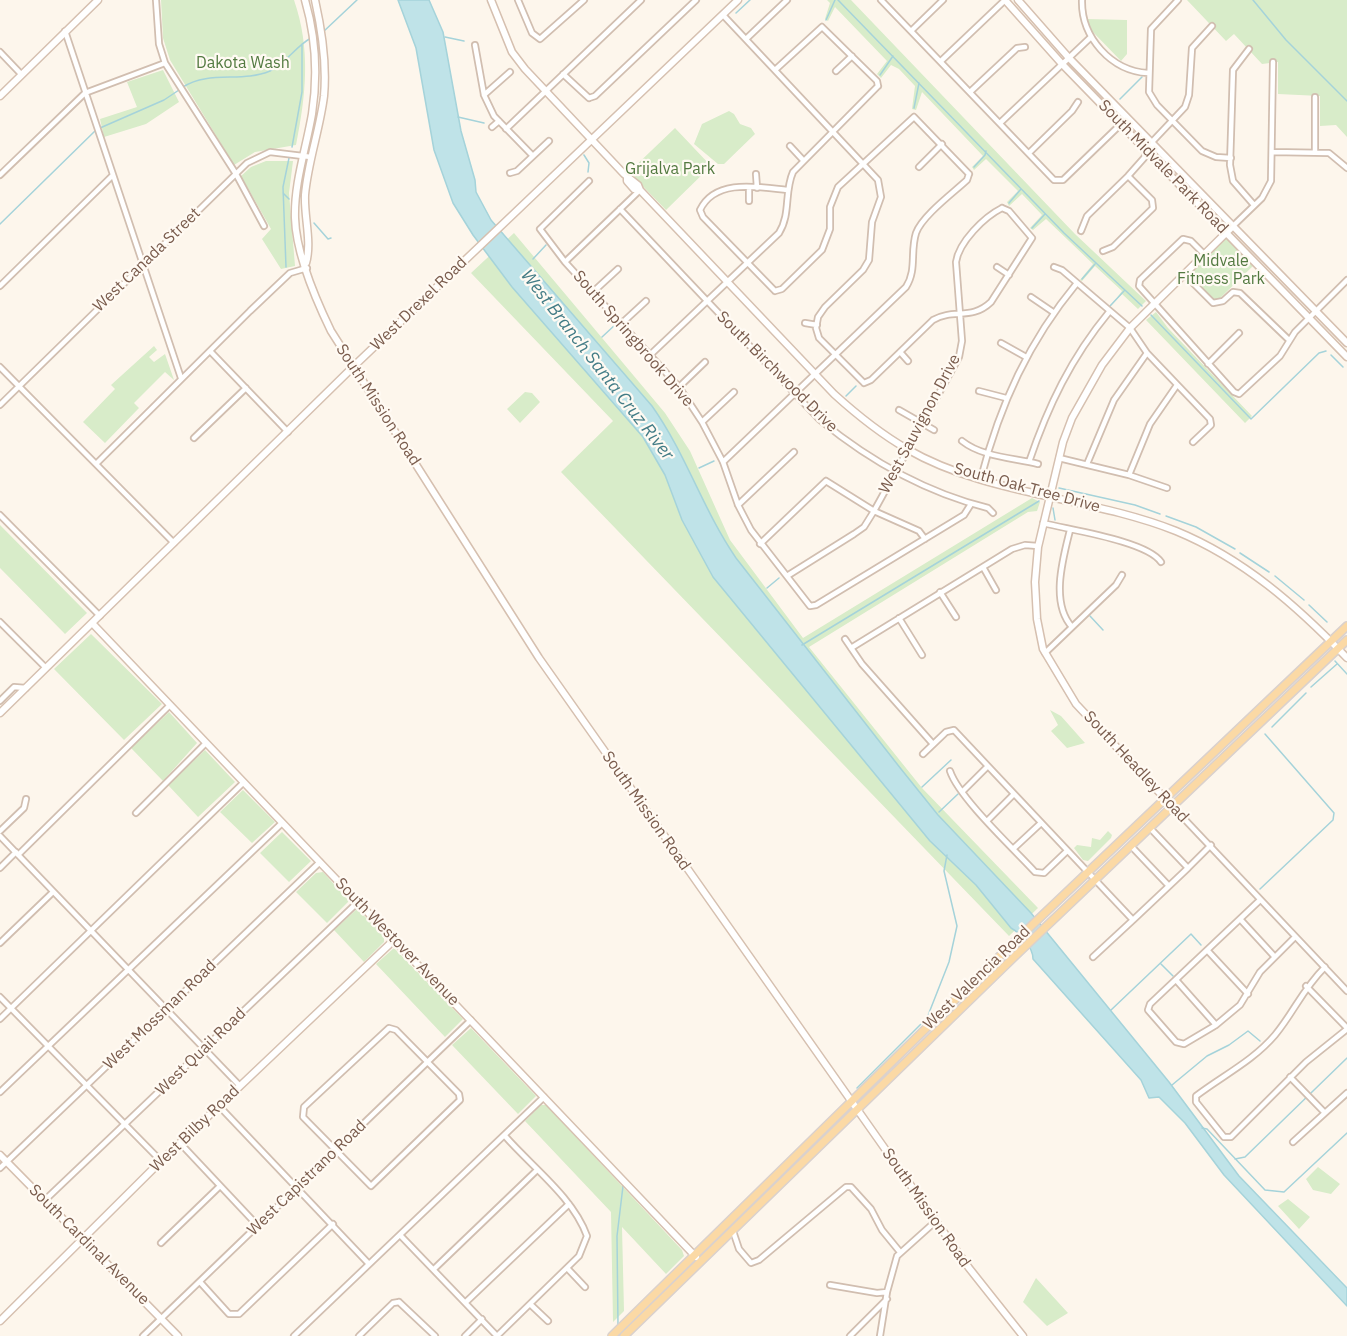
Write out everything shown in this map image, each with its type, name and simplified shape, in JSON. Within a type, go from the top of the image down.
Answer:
[{"type":"main road","name":"West Valencia Road","points":[[612,1336],[1020,936],[1347,626]]},
{"type":"main road","name":"West Valencia Road","points":[[625,1335],[1044,927],[1347,640]]},
{"type":"main road","points":[[1256,712],[1263,720]]},
{"type":"street","points":[[0,96],[98,0]]},
{"type":"street","points":[[156,0],[159,44],[165,63],[236,174],[264,226]]},
{"type":"street","name":"South Mission Road","points":[[305,0],[315,44],[314,94],[297,188],[295,219],[300,257],[306,266],[322,311],[354,366],[539,658],[969,1268],[1023,1336]]},
{"type":"street","name":"South Oak Tree Drive","points":[[491,0],[512,52],[545,92],[627,177],[627,181],[634,189],[640,190],[814,375],[856,414],[906,449],[932,461],[981,478],[1115,510],[1201,543],[1266,583],[1347,658]]},
{"type":"street","points":[[518,0],[532,33],[539,40],[584,0]]},
{"type":"street","points":[[506,129],[641,0]]},
{"type":"street","points":[[563,74],[589,100],[696,0]]},
{"type":"street","name":"West Drexel Road","points":[[0,713],[354,366],[738,0]]},
{"type":"street","points":[[746,39],[787,0]]},
{"type":"street","points":[[882,0],[1058,181],[1063,180],[1121,124]]},
{"type":"street","points":[[910,31],[943,0]]},
{"type":"street","points":[[941,61],[1005,0]]},
{"type":"street","name":"South Midvale Park Road","points":[[1005,0],[1149,146],[1233,226],[1312,314],[1347,357]]},
{"type":"street","name":"South Midvale Park Road","points":[[1018,0],[1065,61],[1121,124],[1149,146],[1226,232],[1312,314],[1347,343]]},
{"type":"street","points":[[1082,0],[1084,26],[1091,37],[1122,67],[1132,72],[1148,73]]},
{"type":"street","points":[[1178,0],[1151,29],[1149,92],[1157,105],[1202,151],[1216,157],[1231,158]]},
{"type":"street","name":"South Mission Road","points":[[306,266],[309,253],[305,200],[324,95],[321,25],[316,1]]},
{"type":"street","points":[[723,15],[835,131],[878,180],[881,196],[873,218],[871,254],[866,266],[825,307],[818,317],[817,325],[819,338],[864,384],[871,380],[933,320],[945,315],[982,311],[1009,275],[998,267]]},
{"type":"street","points":[[650,356],[708,302],[784,225],[787,190],[793,172],[879,86],[877,81],[822,25],[775,70]]},
{"type":"street","points":[[1080,231],[1087,216],[1144,158],[1149,146],[1188,101],[1192,48],[1212,26]]},
{"type":"street","points":[[65,31],[182,378]]},
{"type":"street","points":[[1000,123],[1091,37]]},
{"type":"street","points":[[475,45],[484,95],[499,121],[532,156]]},
{"type":"street","points":[[970,92],[1017,48],[1025,47]]},
{"type":"street","points":[[1249,49],[1233,70],[1231,158],[1233,181],[1254,205]]},
{"type":"street","points":[[0,52],[21,74]]},
{"type":"street","points":[[836,71],[852,56]]},
{"type":"street","points":[[1233,226],[1269,187],[1272,152],[1273,62]]},
{"type":"street","points":[[0,175],[85,93],[165,63]]},
{"type":"street","points":[[484,95],[510,72]]},
{"type":"street","points":[[1315,97],[1315,152]]},
{"type":"street","points":[[1029,153],[1072,111],[1078,102]]},
{"type":"street","points":[[723,462],[906,287],[913,274],[915,238],[919,226],[971,175],[914,115],[833,194],[828,240],[822,250],[782,289],[775,292],[703,217],[699,210],[723,190],[757,188],[787,190]]},
{"type":"street","points":[[492,127],[499,121]]},
{"type":"street","points":[[510,173],[517,171],[549,141]]},
{"type":"street","points":[[919,167],[942,144]]},
{"type":"street","points":[[789,146],[803,160]]},
{"type":"street","points":[[1272,152],[1329,153],[1347,168]]},
{"type":"street","name":"West Canada Street","points":[[0,405],[247,163],[270,153],[311,157]]},
{"type":"street","points":[[756,174],[757,188]]},
{"type":"street","points":[[0,286],[112,176]]},
{"type":"street","points":[[1103,250],[1113,247],[1153,208],[1152,200],[1128,176]]},
{"type":"street","name":"South Springbrook Drive","points":[[589,181],[538,228],[565,262],[679,387],[702,422],[723,462],[738,505],[760,543],[811,606],[925,539]]},
{"type":"street","points":[[748,188],[749,201]]},
{"type":"street","points":[[565,262],[640,190]]},
{"type":"street","points":[[881,196],[888,197]]},
{"type":"street","name":"West Sauvignon Drive","points":[[787,576],[864,527],[874,511],[906,449],[959,357],[962,341],[956,262],[958,251],[965,241],[1002,206],[1034,238],[1009,275]]},
{"type":"street","name":"South Birchwood Drive","points":[[620,209],[795,394],[838,435],[894,472],[926,488],[988,508],[993,513]]},
{"type":"street","name":"South Headley Road","points":[[1233,226],[1130,328],[1102,365],[1072,418],[1059,458],[1038,546],[1035,582],[1037,619],[1045,653],[1076,704],[1347,991]]},
{"type":"street","points":[[1204,254],[1188,239],[1183,239],[1143,276],[1139,286],[1208,364],[1234,392],[1239,394],[1280,356],[1289,340],[1347,280]]},
{"type":"street","points":[[96,464],[290,273],[306,266]]},
{"type":"street","points":[[1054,267],[1077,283],[1130,328],[1147,353],[1210,419],[1211,425],[1193,442]]},
{"type":"street","points":[[593,292],[618,269]]},
{"type":"street","points":[[1184,274],[1214,303],[1223,301],[1233,292],[1240,293],[1289,340]]},
{"type":"street","points":[[981,478],[1006,398],[1026,357],[1053,312],[1077,283]]},
{"type":"street","points":[[1031,297],[1053,312]]},
{"type":"street","points":[[621,324],[646,301]]},
{"type":"street","points":[[1029,462],[1047,410],[1066,371],[1109,312]]},
{"type":"street","points":[[805,323],[817,325]]},
{"type":"street","points":[[1208,364],[1239,333]]},
{"type":"street","points":[[1002,343],[1026,357]]},
{"type":"street","points":[[210,351],[288,432]]},
{"type":"street","points":[[900,352],[908,361]]},
{"type":"street","points":[[1087,464],[1114,400],[1147,353]]},
{"type":"street","points":[[679,387],[705,362]]},
{"type":"street","points":[[0,367],[174,543]]},
{"type":"street","points":[[1129,475],[1150,424],[1177,385]]},
{"type":"street","points":[[194,438],[246,388]]},
{"type":"street","points":[[979,391],[1006,398]]},
{"type":"street","points":[[702,422],[734,392]]},
{"type":"street","points":[[899,410],[934,430]]},
{"type":"street","points":[[962,441],[987,453],[1038,464]]},
{"type":"street","points":[[738,505],[794,453]]},
{"type":"street","points":[[1059,458],[1129,475],[1167,488]]},
{"type":"street","points":[[760,543],[826,480],[874,511],[919,531],[925,539],[967,513],[971,504]]},
{"type":"street","points":[[0,515],[99,616]]},
{"type":"street","points":[[1043,523],[1139,547],[1156,555],[1161,562]]},
{"type":"street","points":[[1070,530],[1063,559],[1061,582],[1064,616],[1072,627]]},
{"type":"street","points":[[850,648],[1018,546],[1038,546]]},
{"type":"street","points":[[982,567],[996,590]]},
{"type":"street","points":[[1045,653],[1116,585],[1122,574]]},
{"type":"street","points":[[940,592],[956,617]]},
{"type":"street","points":[[899,618],[922,655]]},
{"type":"street","name":"South Westover Avenue","points":[[92,623],[701,1262]]},
{"type":"street","points":[[1,626],[46,669]]},
{"type":"street","points":[[845,639],[884,691],[933,744]]},
{"type":"street","name":"West Drexel Road","points":[[0,701],[14,687],[26,688]]},
{"type":"street","points":[[0,868],[170,705]]},
{"type":"street","points":[[923,754],[950,730],[955,731],[1133,920]]},
{"type":"street","points":[[136,813],[206,742]]},
{"type":"street","points":[[963,791],[988,766]]},
{"type":"street","points":[[950,771],[987,821],[1040,875],[1067,851]]},
{"type":"street","points":[[0,1019],[243,783]]},
{"type":"street","points":[[987,821],[1014,794]]},
{"type":"street","points":[[0,831],[24,808],[26,799]]},
{"type":"street","points":[[0,1092],[282,822]]},
{"type":"street","points":[[1013,849],[1041,823]]},
{"type":"street","points":[[1150,828],[1188,868]]},
{"type":"street","points":[[0,836],[126,970],[240,1086]]},
{"type":"street","points":[[1093,957],[1211,845]]},
{"type":"street","points":[[1131,846],[1169,886]]},
{"type":"street","name":"West Mossman Road","points":[[0,1168],[320,862]]},
{"type":"street","points":[[0,943],[53,892]]},
{"type":"street","points":[[1260,900],[1150,1004],[1148,1010],[1176,1042],[1182,1044],[1216,1025],[1240,1005],[1260,972],[1295,937]]},
{"type":"street","name":"West Quail Road","points":[[44,1201],[358,902]]},
{"type":"street","points":[[1240,919],[1274,956]]},
{"type":"street","name":"West Bilby Road","points":[[0,1321],[161,1161],[394,940]]},
{"type":"street","points":[[1207,950],[1248,994]]},
{"type":"street","points":[[1306,986],[1347,1028],[1290,1077],[1236,1134],[1224,1137],[1195,1099],[1213,1083],[1239,1068],[1274,1036],[1306,986],[1325,967]]},
{"type":"street","points":[[1176,980],[1216,1025]]},
{"type":"street","points":[[0,997],[161,1161]]},
{"type":"street","name":"West Capistrano Road","points":[[144,1336],[161,1317],[471,1020]]},
{"type":"street","points":[[391,1026],[427,1062],[463,1100],[371,1188],[299,1113],[391,1026]]},
{"type":"street","points":[[1290,1077],[1325,1113]]},
{"type":"street","points":[[1293,1142],[1347,1093]]},
{"type":"street","points":[[294,1336],[544,1097]]},
{"type":"street","points":[[219,1106],[369,1264]]},
{"type":"street","points":[[400,1235],[497,1336],[567,1268],[582,1251],[587,1236],[582,1222],[569,1204],[505,1136]]},
{"type":"street","points":[[180,1143],[258,1226]]},
{"type":"street","name":"South Cardinal Avenue","points":[[0,1155],[178,1336]]},
{"type":"street","points":[[434,1269],[536,1171]]},
{"type":"street","points":[[161,1243],[220,1186]]},
{"type":"street","points":[[733,1231],[744,1256],[751,1263],[759,1260],[809,1216],[846,1188],[851,1187],[871,1209],[882,1230],[900,1252]]},
{"type":"street","points":[[466,1302],[569,1204]]},
{"type":"street","points":[[880,1336],[887,1292],[900,1252],[936,1221]]},
{"type":"street","points":[[200,1282],[229,1314],[235,1315],[245,1311],[333,1224]]},
{"type":"street","points":[[567,1268],[585,1287]]},
{"type":"street","points":[[830,1285],[877,1293],[887,1292]]},
{"type":"street","points":[[399,1295],[399,1302],[435,1336]]},
{"type":"street","points":[[850,1336],[887,1299]]},
{"type":"street","points":[[359,1336],[393,1303],[399,1302]]},
{"type":"street","points":[[530,1304],[548,1321]]},
{"type":"street","points":[[465,1336],[482,1319]]},
{"type":"green space","name":"Dakota Wash","points":[[161,0],[294,0],[305,54],[304,90],[296,145],[255,152],[234,165],[170,60],[163,38]]},
{"type":"green space","points":[[827,0],[851,0],[1075,234],[1146,301],[1138,309],[1122,294],[1110,307],[1122,291],[1095,266],[1082,281],[1080,280],[1093,264],[1046,219],[1033,230],[1030,228],[1042,215],[1022,194],[1009,206],[1007,202],[1018,191],[986,159],[974,170],[972,167],[983,156],[922,92],[916,110],[912,109],[915,86],[899,69],[891,65],[881,78],[877,74],[887,61],[835,7],[828,21],[825,19],[830,3]]},
{"type":"green space","points":[[1187,0],[1347,0],[1347,137],[1336,125],[1320,126],[1320,96],[1278,94],[1278,62],[1262,64],[1234,34],[1226,41]]},
{"type":"green space","points":[[1086,19],[1127,20],[1127,54],[1121,61],[1090,29]]},
{"type":"green space","name":"Dakota Wash","points":[[163,70],[179,102],[146,124],[104,137],[100,119],[137,107],[127,82]]},
{"type":"green space","points":[[729,111],[734,114],[740,124],[751,128],[755,134],[724,164],[718,164],[694,144],[702,124]]},
{"type":"green space","name":"Grijalva Park","points":[[675,128],[711,166],[666,210],[629,172]]},
{"type":"green space","points":[[266,161],[293,161],[289,193],[295,266],[281,269],[262,239],[271,229],[241,176],[251,167]]},
{"type":"green space","points":[[514,233],[665,413],[690,451],[730,540],[803,638],[1032,498],[1040,502],[1037,511],[1028,512],[809,647],[922,788],[1038,908],[1009,936],[561,472],[613,421],[471,273]]},
{"type":"green space","name":"Midvale Fitness Park","points":[[1226,237],[1254,265],[1216,302],[1189,275]]},
{"type":"green space","points":[[1156,312],[1168,328],[1252,416],[1245,423],[1146,320]]},
{"type":"green space","points":[[154,346],[157,350],[149,357],[154,362],[165,354],[174,380],[165,372],[134,403],[139,408],[105,443],[83,422],[115,389],[111,385]]},
{"type":"green space","points":[[525,392],[532,393],[540,402],[520,423],[507,409]]},
{"type":"green space","points":[[0,525],[87,613],[65,634],[0,568]]},
{"type":"green space","points":[[91,634],[162,704],[124,740],[54,669]]},
{"type":"green space","points":[[1050,710],[1061,716],[1085,743],[1067,748],[1051,731],[1058,725]]},
{"type":"green space","points":[[169,712],[197,743],[163,781],[131,748]]},
{"type":"green space","points":[[205,750],[235,782],[198,817],[168,785]]},
{"type":"green space","points":[[243,790],[275,822],[252,843],[220,812]]},
{"type":"green space","points":[[1108,831],[1112,835],[1111,838],[1088,861],[1083,860],[1074,848],[1077,845],[1091,847],[1092,838],[1100,840]]},
{"type":"green space","points":[[282,832],[311,861],[289,882],[260,853]]},
{"type":"green space","points":[[323,872],[349,901],[327,923],[296,892],[316,873]]},
{"type":"green space","points":[[357,909],[384,935],[384,942],[364,962],[334,930]]},
{"type":"green space","points":[[394,948],[463,1019],[445,1037],[376,964]]},
{"type":"green space","points":[[471,1028],[536,1096],[518,1114],[452,1045]]},
{"type":"green space","points":[[541,1105],[546,1105],[682,1250],[684,1256],[666,1274],[622,1227],[624,1311],[613,1322],[611,1212],[525,1121]]},
{"type":"green space","points":[[1318,1167],[1340,1184],[1331,1194],[1313,1190],[1306,1179]]},
{"type":"green space","points":[[1288,1199],[1310,1217],[1299,1229],[1278,1206]]},
{"type":"green space","points":[[1036,1278],[1068,1313],[1047,1326],[1023,1302]]},
{"type":"water","name":"West Branch Santa Cruz River","points":[[398,0],[429,0],[443,32],[461,131],[475,180],[476,192],[491,220],[652,406],[675,443],[724,540],[736,558],[938,815],[1031,913],[1169,1082],[1239,1176],[1347,1288],[1347,1306],[1224,1175],[1185,1123],[1159,1097],[1149,1098],[1141,1080],[1033,959],[1031,950],[1025,941],[1011,928],[976,885],[930,841],[713,577],[682,520],[665,475],[643,437],[512,287],[473,235],[453,203],[434,150],[416,48]]},
{"type":"waterway","name":"Dakota Wash","points":[[323,32],[357,0]]},
{"type":"waterway","points":[[736,13],[750,0]]},
{"type":"waterway","points":[[826,20],[835,0]]},
{"type":"waterway","points":[[838,0],[1064,233],[1142,306]]},
{"type":"waterway","points":[[1253,0],[1286,40],[1347,101]]},
{"type":"waterway","points":[[445,37],[464,41]]},
{"type":"waterway","name":"Dakota Wash","points":[[183,87],[204,79],[248,76],[270,71],[311,38]]},
{"type":"waterway","points":[[292,147],[302,92],[302,44]]},
{"type":"waterway","points":[[880,75],[893,56]]},
{"type":"waterway","points":[[1120,99],[1142,77]]},
{"type":"waterway","points":[[914,108],[919,83]]},
{"type":"waterway","name":"Dakota Wash","points":[[100,128],[164,100],[179,90]]},
{"type":"waterway","points":[[458,117],[484,123]]},
{"type":"waterway","name":"Dakota Wash","points":[[0,224],[96,130]]},
{"type":"waterway","points":[[974,167],[986,151]]},
{"type":"waterway","points":[[584,155],[589,163],[588,172]]},
{"type":"waterway","points":[[286,267],[283,187],[289,158]]},
{"type":"waterway","points":[[1009,203],[1021,189]]},
{"type":"waterway","points":[[283,193],[289,199]]},
{"type":"waterway","points":[[1032,228],[1045,214]]},
{"type":"waterway","points":[[314,223],[328,239],[331,238]]},
{"type":"waterway","points":[[533,259],[546,245]]},
{"type":"waterway","points":[[1082,279],[1095,264]]},
{"type":"waterway","points":[[1110,306],[1124,291]]},
{"type":"waterway","points":[[1151,315],[1251,419],[1319,353],[1326,351]]},
{"type":"waterway","points":[[602,337],[616,324]]},
{"type":"waterway","points":[[1331,355],[1343,367]]},
{"type":"waterway","points":[[846,396],[856,386]]},
{"type":"waterway","points":[[699,468],[714,461]]},
{"type":"waterway","points":[[1059,488],[1135,505],[1160,514]]},
{"type":"waterway","points":[[802,645],[1039,501]]},
{"type":"waterway","points":[[1053,508],[1055,520]]},
{"type":"waterway","points":[[1166,516],[1196,527],[1235,549]]},
{"type":"waterway","points":[[1240,553],[1269,572]]},
{"type":"waterway","points":[[1275,576],[1304,600]]},
{"type":"waterway","points":[[767,588],[779,578]]},
{"type":"waterway","points":[[1309,605],[1327,622]]},
{"type":"waterway","points":[[1090,616],[1103,630]]},
{"type":"waterway","points":[[1335,661],[1347,674]]},
{"type":"waterway","points":[[1311,687],[1337,664]]},
{"type":"waterway","points":[[1272,727],[1306,693]]},
{"type":"waterway","points":[[1260,889],[1333,820],[1334,813],[1265,734]]},
{"type":"waterway","points":[[922,787],[951,760]]},
{"type":"waterway","points":[[939,812],[958,794]]},
{"type":"waterway","points":[[857,1088],[927,1018],[949,962],[957,926],[944,871],[947,855]]},
{"type":"waterway","points":[[1111,1010],[1191,934],[1201,945]]},
{"type":"waterway","points":[[1161,964],[1173,976]]},
{"type":"waterway","points":[[1172,1085],[1207,1056],[1229,1045],[1248,1031],[1260,1041]]},
{"type":"waterway","points":[[1235,1159],[1245,1157],[1347,1058]]},
{"type":"waterway","points":[[1202,1128],[1207,1129],[1265,1190],[1284,1192],[1347,1133]]},
{"type":"waterway","points":[[618,1326],[617,1236],[623,1186]]}]
